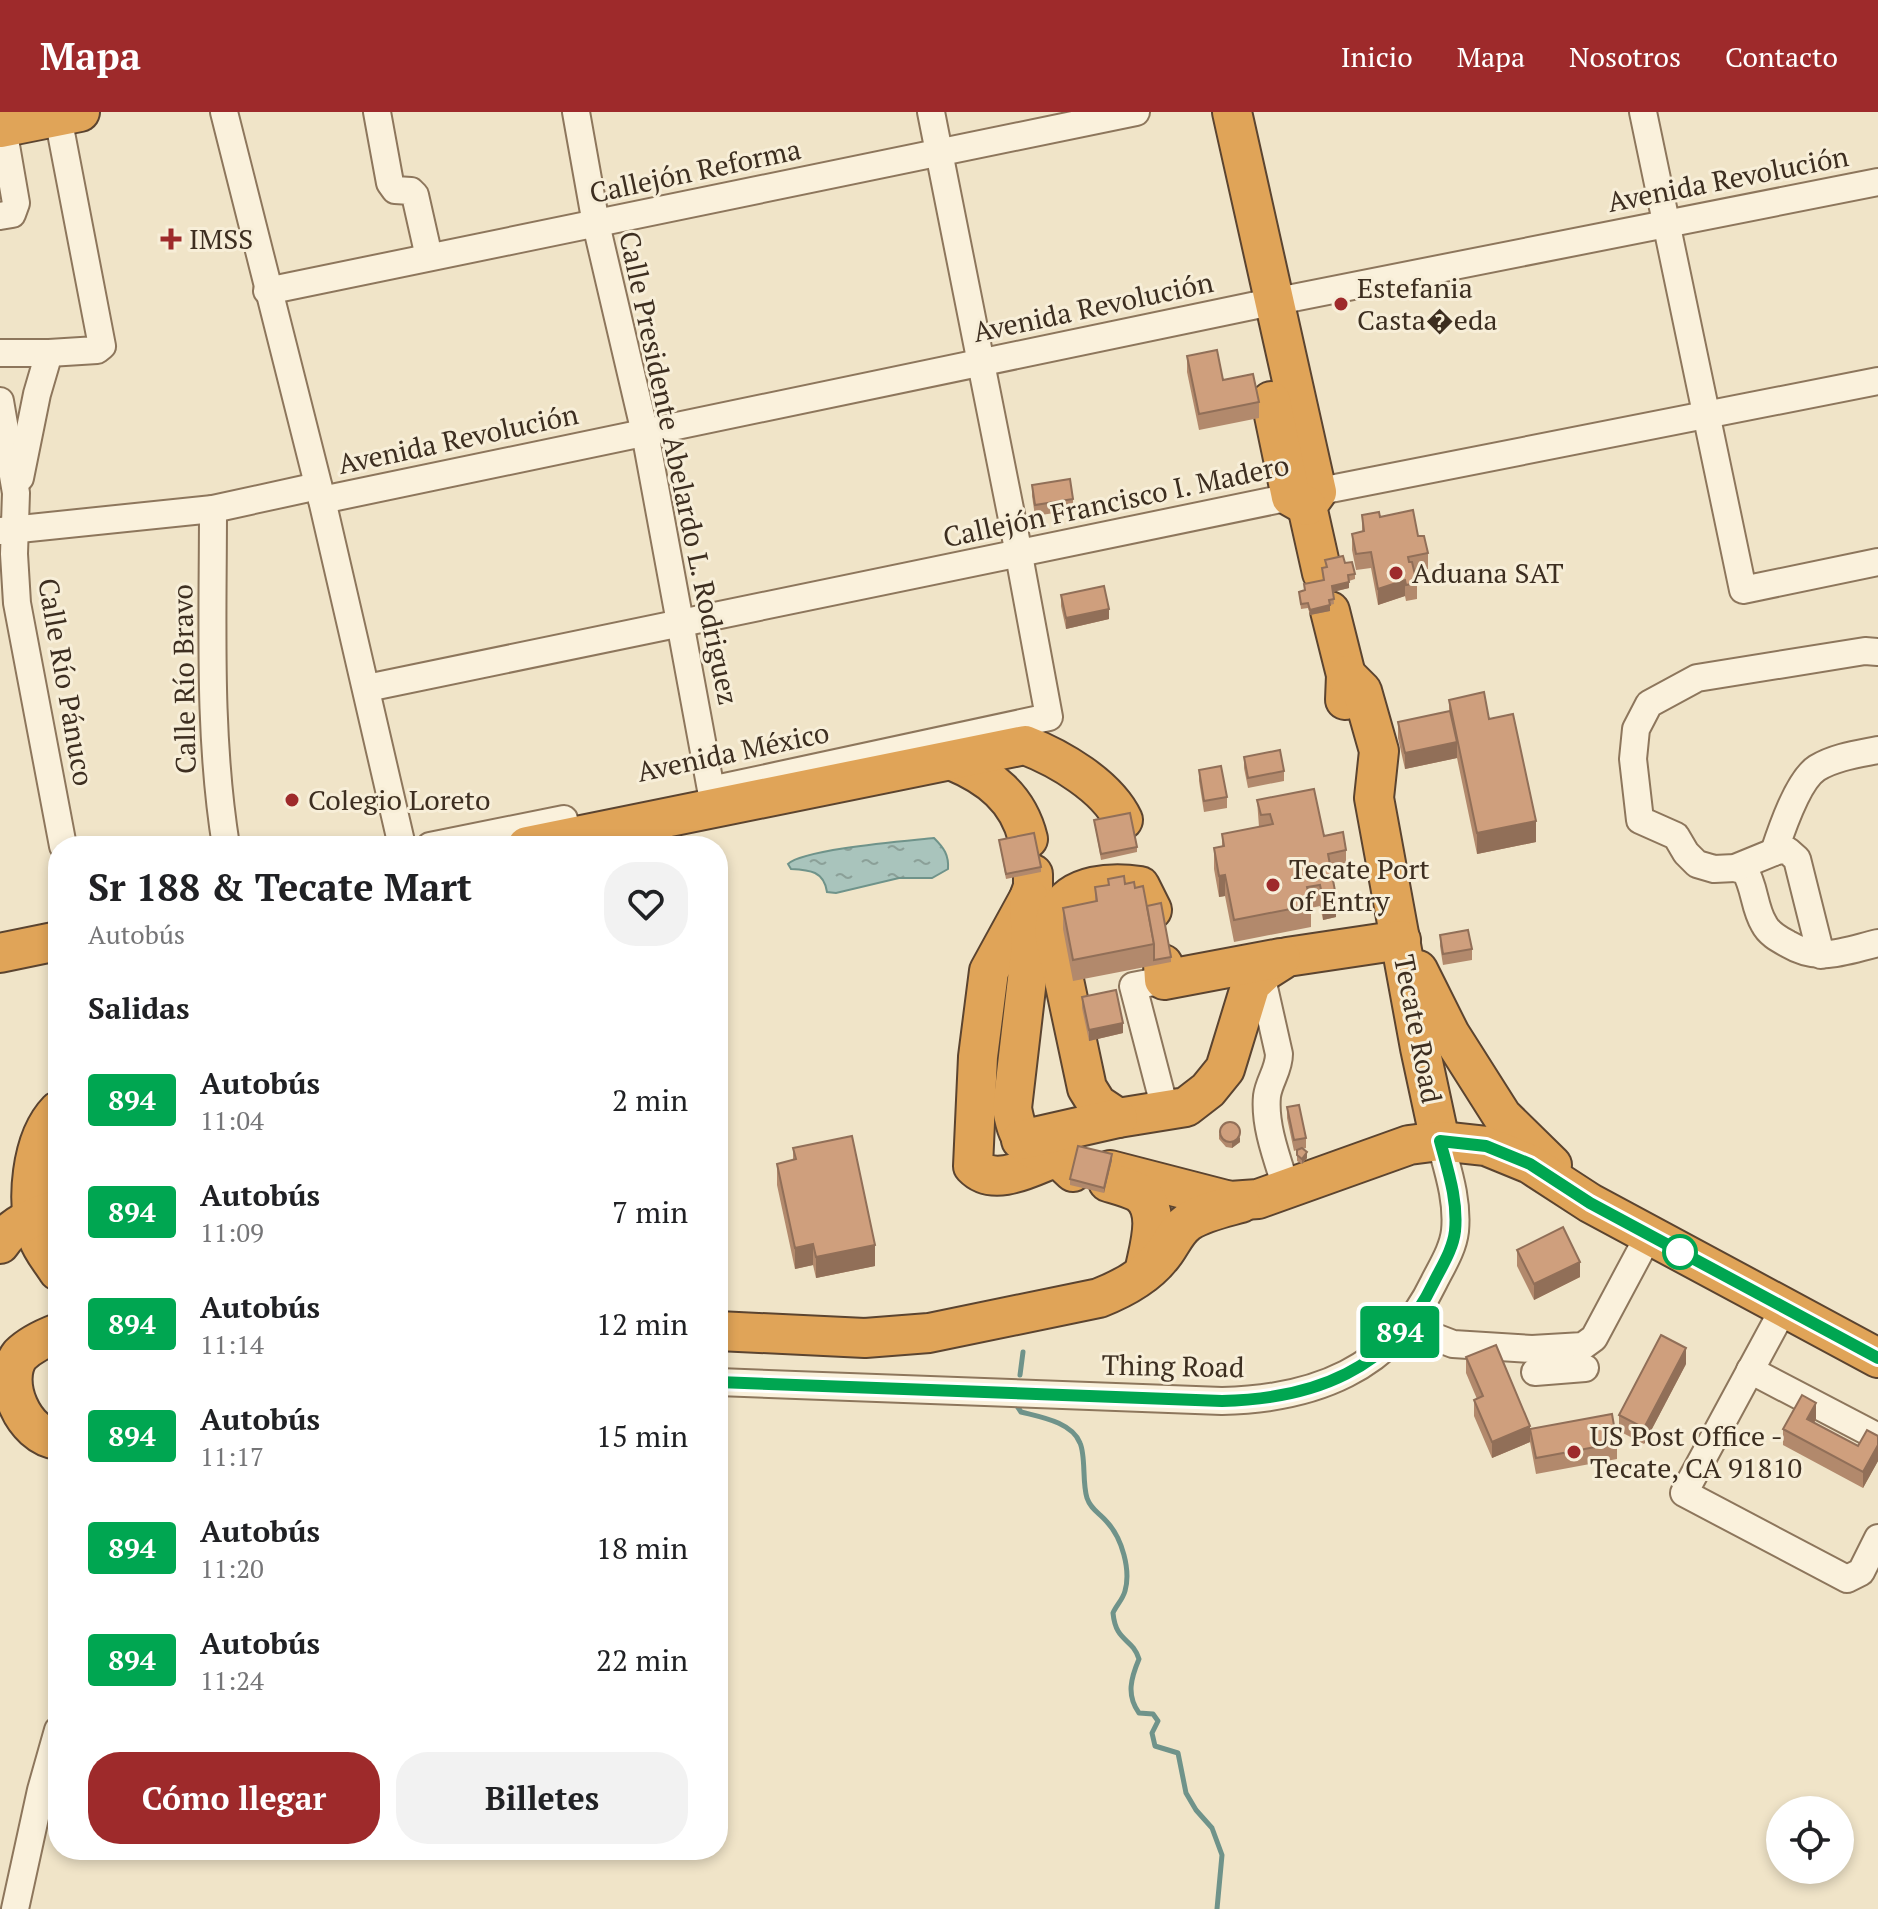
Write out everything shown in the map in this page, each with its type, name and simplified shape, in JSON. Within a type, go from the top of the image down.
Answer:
[{"type":"highway","points":[[1211,112],[1263,304],[1322,573]]},
{"type":"highway","points":[[1232,112],[1263,304]]},
{"type":"highway","points":[[1,128],[69,114]]},
{"type":"highway","name":"Tecate Road","points":[[1330,611],[1346,675],[1362,691],[1379,751],[1374,798],[1440,1141],[1486,1146],[1530,1164],[1590,1203],[1878,1358]]},
{"type":"highway","points":[[577,836],[953,761],[1037,731],[1116,848],[1152,910]]},
{"type":"highway","points":[[953,761],[968,787],[987,800],[1024,866],[1031,945],[1012,1108],[1016,1130],[1021,1140],[1039,1152],[1139,1193],[1148,1203],[1152,1216],[1144,1273]]},
{"type":"highway","points":[[1116,848],[1064,902],[1056,915],[1055,938],[1087,1088],[1097,1104],[1118,1118]]},
{"type":"highway","points":[[1024,866],[989,971],[978,1057],[973,1166],[976,1170],[988,1174],[1007,1174],[1027,1170],[1084,1168],[1230,1201],[1272,1194]]},
{"type":"highway","points":[[1164,972],[1274,965],[1401,940],[1450,1034],[1502,1116],[1590,1203]]},
{"type":"highway","points":[[0,953],[48,943]]},
{"type":"highway","points":[[1021,1140],[1118,1118],[1186,1107],[1208,1090],[1225,1069],[1251,984],[1274,965]]},
{"type":"highway","points":[[48,1130],[30,1183],[46,1213],[38,1240],[48,1256]]},
{"type":"highway","points":[[728,1331],[865,1338],[929,1333],[1099,1298],[1123,1289],[1144,1273],[1161,1257],[1187,1223],[1409,1145],[1440,1141]]},
{"type":"highway","points":[[0,1244],[6,1235],[46,1213]]},
{"type":"highway","points":[[48,1336],[19,1356],[6,1389],[30,1428],[48,1439]]},
{"type":"street","points":[[224,112],[320,493],[400,836]]},
{"type":"street","points":[[377,112],[390,183],[395,190],[411,191],[415,195],[429,257]]},
{"type":"street","name":"Calle Presidente Abelardo L. Rodriguez","points":[[576,112],[596,224],[645,433],[711,790]]},
{"type":"street","points":[[931,112],[1019,554],[1037,731]]},
{"type":"street","name":"Callejón Reforma","points":[[267,291],[1136,112]]},
{"type":"street","points":[[1643,112],[1743,590],[1878,562]]},
{"type":"street","points":[[0,353],[97,350],[102,346],[69,114]]},
{"type":"street","points":[[0,216],[12,214],[16,203],[1,128]]},
{"type":"street","name":"Avenida Revolución","points":[[7,530],[137,519],[320,493],[645,433],[1263,304],[1878,182]]},
{"type":"street","points":[[16,493],[49,353]]},
{"type":"street","name":"Callejón Francisco I. Madero","points":[[367,688],[1878,381]]},
{"type":"street","points":[[0,401],[16,493]]},
{"type":"street","name":"Calle Río Pánuco","points":[[16,493],[7,530],[17,603],[61,836]]},
{"type":"street","name":"Calle Río Bravo","points":[[213,509],[212,711],[225,836]]},
{"type":"street","points":[[1878,652],[1865,651],[1697,678],[1649,704],[1636,729],[1633,759],[1640,820],[1676,836],[1697,864],[1714,869],[1745,871],[1750,878],[1763,924],[1774,936],[1803,953],[1821,955],[1878,943]]},
{"type":"street","name":"Avenida México","points":[[480,836],[711,790],[1037,731]]},
{"type":"street","points":[[1774,852],[1795,799],[1815,769],[1843,757],[1878,750]]},
{"type":"street","points":[[1735,868],[1774,852],[1788,851],[1797,859],[1821,955]]},
{"type":"street","points":[[0,934],[48,924]]},
{"type":"street","points":[[1272,1194],[1268,1088],[1279,1066],[1274,965]]},
{"type":"street","points":[[1164,972],[1133,986],[1165,1109]]},
{"type":"street","name":"Thing Road","points":[[728,1382],[1127,1399],[1260,1399],[1296,1393],[1332,1382],[1383,1349],[1406,1326],[1427,1297],[1455,1233],[1455,1197],[1440,1141]]},
{"type":"street","points":[[1406,1326],[1453,1344],[1532,1349],[1583,1346],[1594,1338],[1649,1235]]},
{"type":"street","points":[[1784,1308],[1684,1493],[1847,1579],[1861,1572],[1878,1538]]},
{"type":"street","points":[[1535,1372],[1585,1368]]},
{"type":"street","points":[[1750,1370],[1878,1437]]},
{"type":"street","points":[[15,1909],[48,1765]]},
{"type":"water","points":[[934,838],[945,852],[948,869],[932,878],[899,878],[836,893],[827,892],[823,880],[815,873],[791,869],[788,864],[834,850]]},
{"type":"building","points":[[1217,350],[1223,380],[1253,374],[1259,402],[1199,414],[1187,356]]},
{"type":"building","points":[[1070,479],[1073,499],[1035,505],[1032,485]]},
{"type":"building","points":[[1413,510],[1418,536],[1424,536],[1428,553],[1408,557],[1417,583],[1406,585],[1405,580],[1378,589],[1371,552],[1356,554],[1352,534],[1364,531],[1362,515],[1379,512],[1380,517]]},
{"type":"building","points":[[1343,556],[1345,563],[1352,562],[1355,574],[1348,575],[1349,582],[1332,586],[1334,599],[1329,600],[1330,605],[1310,610],[1308,603],[1301,604],[1299,592],[1305,590],[1304,584],[1324,580],[1322,568],[1327,567],[1325,560]]},
{"type":"building","points":[[1104,586],[1109,609],[1066,618],[1061,595]]},
{"type":"building","points":[[1484,692],[1489,719],[1513,714],[1536,821],[1477,833],[1449,700]]},
{"type":"building","points":[[1450,711],[1457,742],[1405,753],[1398,722]]},
{"type":"building","points":[[1280,750],[1284,771],[1248,778],[1244,757]]},
{"type":"building","points":[[1221,766],[1227,797],[1204,801],[1199,770]]},
{"type":"building","name":"Tecate Port of Entry","points":[[1314,789],[1324,836],[1343,832],[1346,850],[1328,854],[1336,896],[1323,899],[1320,885],[1307,887],[1311,905],[1234,920],[1225,875],[1219,876],[1214,848],[1224,846],[1222,834],[1273,824],[1270,814],[1261,815],[1257,800]]},
{"type":"building","points":[[1130,813],[1137,847],[1101,854],[1094,820]]},
{"type":"building","points":[[1034,833],[1041,867],[1006,874],[999,840]]},
{"type":"building","points":[[1124,876],[1125,884],[1134,882],[1135,888],[1143,886],[1154,944],[1073,960],[1063,908],[1097,901],[1095,887],[1109,885],[1108,879]]},
{"type":"building","points":[[1161,903],[1171,957],[1154,960],[1147,906]]},
{"type":"building","points":[[1468,930],[1472,949],[1443,954],[1440,935]]},
{"type":"building","points":[[1116,990],[1123,1023],[1089,1030],[1082,997]]},
{"type":"building","points":[[1299,1105],[1306,1138],[1294,1140],[1287,1107]]},
{"type":"building","points":[[1230,1122],[1237,1125],[1240,1132],[1237,1139],[1230,1142],[1223,1139],[1220,1132],[1223,1125]]},
{"type":"building","points":[[852,1136],[875,1245],[816,1257],[813,1244],[795,1248],[777,1164],[796,1159],[793,1148]]},
{"type":"building","points":[[1078,1146],[1112,1154],[1104,1188],[1070,1179]]},
{"type":"building","points":[[1302,1148],[1307,1152],[1302,1159],[1297,1155],[1297,1150]]},
{"type":"building","points":[[1563,1227],[1580,1262],[1534,1284],[1517,1250]]},
{"type":"building","points":[[1661,1335],[1686,1348],[1644,1428],[1619,1415]]},
{"type":"building","points":[[1496,1345],[1530,1426],[1492,1442],[1474,1400],[1483,1396],[1466,1357]]},
{"type":"building","points":[[1802,1395],[1816,1403],[1807,1419],[1858,1446],[1867,1430],[1878,1436],[1878,1445],[1863,1472],[1783,1429]]},
{"type":"building","points":[[1612,1414],[1617,1443],[1536,1458],[1530,1429]]},
{"type":"waterway","points":[[1020,1375],[1023,1352]]},
{"type":"waterway","points":[[1017,1406],[1021,1412],[1063,1425],[1076,1436],[1082,1448],[1087,1498],[1121,1545],[1127,1583],[1113,1613],[1117,1630],[1139,1659],[1132,1680],[1132,1700],[1139,1713],[1153,1714],[1158,1721],[1152,1733],[1155,1746],[1178,1753],[1186,1793],[1212,1828],[1222,1855],[1217,1909]]},
{"type":"bus line","name":"894","points":[[728,1382],[1222,1401],[1275,1398],[1317,1388],[1332,1382],[1383,1349],[1415,1316],[1427,1297],[1455,1233],[1455,1197],[1440,1141],[1486,1146],[1530,1164],[1590,1203],[1878,1358]]},
{"type":"place","name":"IMSS","points":[[171,239]]},
{"type":"place","name":"Estefania Casta�eda","points":[[1341,304]]},
{"type":"place","name":"Aduana SAT","points":[[1396,573]]},
{"type":"place","name":"Colegio Loreto","points":[[292,800]]},
{"type":"place","name":"Tecate Port of Entry","points":[[1273,885]]},
{"type":"place","name":"US Post Office - Tecate, CA 91810","points":[[1574,1452]]}]
